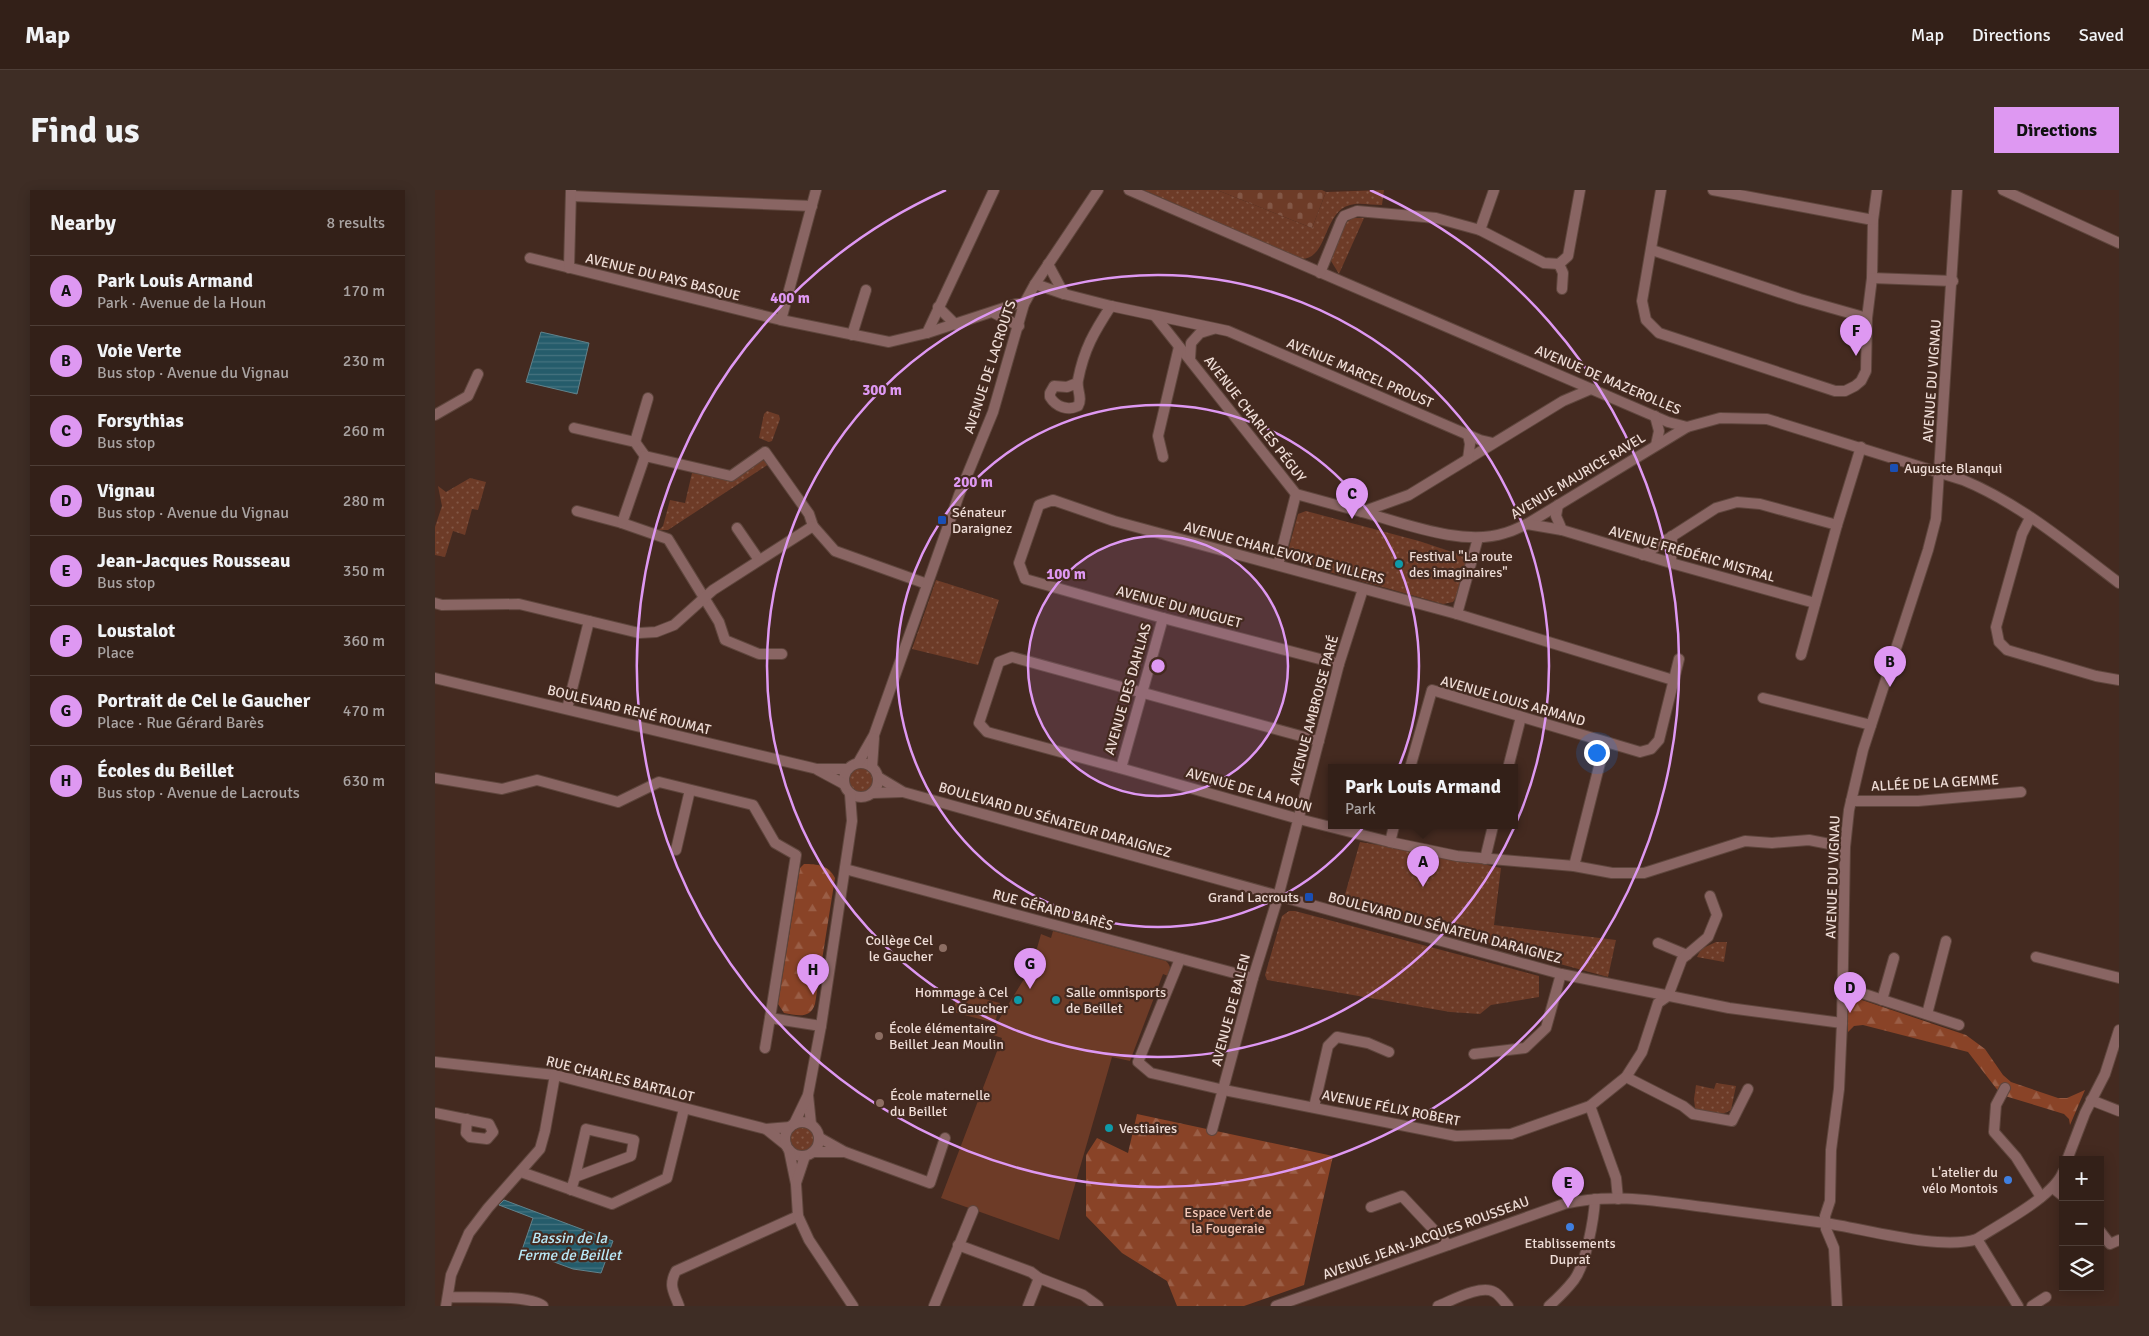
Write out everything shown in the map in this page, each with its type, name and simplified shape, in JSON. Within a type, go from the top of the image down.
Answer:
[{"type":"street","points":[[781,320],[817,190]]},
{"type":"street","points":[[927,333],[993,190]]},
{"type":"street","name":"AVENUE DE LACROUTS","points":[[858,763],[875,735],[959,494],[993,412],[1025,304],[1035,284],[1098,190]]},
{"type":"street","points":[[1480,230],[1494,190]]},
{"type":"street","points":[[1320,273],[1341,221],[1345,216],[1357,211],[1436,218],[1480,230],[1544,264],[1559,264],[1568,256],[1580,190]]},
{"type":"street","points":[[1661,190],[1642,301],[1646,320],[1651,326],[1659,333],[1835,391],[1845,392],[1861,381],[1866,371],[1867,318],[1872,278],[1873,220],[1877,190]]},
{"type":"street","points":[[1713,190],[1873,220]]},
{"type":"street","name":"AVENUE DU VIGNAU","points":[[1825,1223],[1830,1197],[1831,1150],[1839,1089],[1845,847],[1857,770],[1929,550],[1936,519],[1953,281],[1957,190]]},
{"type":"street","points":[[2003,190],[2119,243]]},
{"type":"street","name":"AVENUE DE MAZEROLLES","points":[[1135,191],[1320,273],[1655,416],[1687,427],[1720,418],[1767,419],[1940,472],[1987,490],[2076,549],[2119,583]]},
{"type":"street","points":[[569,268],[571,193],[812,206]]},
{"type":"street","points":[[1652,250],[1799,299],[1867,318]]},
{"type":"street","name":"AVENUE DU PAYS BASQUE","points":[[530,258],[781,320],[889,342],[956,325],[1016,304],[1025,304]]},
{"type":"street","points":[[1048,264],[1064,294]]},
{"type":"street","points":[[1559,264],[1563,273],[1562,289]]},
{"type":"street","points":[[1872,278],[1953,281]]},
{"type":"street","name":"AVENUE MARCEL PROUST","points":[[1035,284],[1064,294],[1111,306],[1228,331],[1468,435],[1493,443]]},
{"type":"street","points":[[852,334],[866,290]]},
{"type":"street","points":[[1077,383],[1091,336],[1111,306]]},
{"type":"street","points":[[938,307],[956,325]]},
{"type":"street","points":[[994,313],[1019,326]]},
{"type":"street","name":"AVENUE CHARLES PÉGUY","points":[[1155,316],[1296,494],[1362,512]]},
{"type":"street","points":[[1190,359],[1191,343],[1200,333],[1216,328]]},
{"type":"street","points":[[1163,457],[1158,436],[1179,347]]},
{"type":"street","points":[[435,415],[468,396],[479,374]]},
{"type":"street","points":[[1563,401],[1567,395],[1565,378]]},
{"type":"street","points":[[1362,512],[1409,495],[1563,401],[1591,389]]},
{"type":"street","points":[[635,442],[648,398]]},
{"type":"street","points":[[1655,416],[1659,431],[1657,445]]},
{"type":"street","name":"AVENUE MAURICE RAVEL","points":[[1362,512],[1452,536],[1478,538],[1504,534],[1527,524],[1687,427]]},
{"type":"street","points":[[574,428],[635,442],[645,456],[731,476],[765,452],[809,514],[813,526],[835,551],[927,584]]},
{"type":"street","points":[[1468,435],[1470,444],[1468,459]]},
{"type":"street","points":[[1801,655],[1861,447]]},
{"type":"street","points":[[622,523],[645,456]]},
{"type":"street","points":[[1278,565],[1296,494]]},
{"type":"street","name":"AVENUE CHARLEVOIX DE VILLERS","points":[[1027,539],[1039,505],[1053,500],[1114,521],[1457,614],[1673,680]]},
{"type":"street","points":[[1643,555],[1715,508],[1737,502],[1759,504],[1837,525]]},
{"type":"street","points":[[1558,504],[1556,516],[1562,530]]},
{"type":"street","points":[[577,511],[622,523],[668,539],[719,622],[725,640],[759,654],[782,654]]},
{"type":"street","points":[[2030,518],[2022,534],[1996,627],[1999,642],[2007,650],[2096,676],[2119,680]]},
{"type":"street","name":"AVENUE FRÉDÉRIC MISTRAL","points":[[1527,524],[1562,530],[1643,555],[1815,603]]},
{"type":"street","points":[[435,603],[442,605],[519,604],[639,632],[656,632],[674,625],[713,590],[813,526]]},
{"type":"street","points":[[737,528],[759,560]]},
{"type":"street","points":[[1671,563],[1672,536]]},
{"type":"street","points":[[1457,614],[1478,538]]},
{"type":"street","name":"AVENUE DU MUGUET","points":[[1027,539],[1019,564],[1025,579],[1163,618],[1339,664]]},
{"type":"street","name":"AVENUE AMBROISE PARÉ","points":[[1278,897],[1339,664],[1363,589]]},
{"type":"street","name":"AVENUE DES DAHLIAS","points":[[1121,768],[1163,618]]},
{"type":"street","points":[[567,709],[589,621]]},
{"type":"street","name":"AVENUE DE LA HOUN","points":[[1141,694],[1012,657],[999,662],[979,723],[987,732],[1328,826]]},
{"type":"street","points":[[1673,680],[1679,659]]},
{"type":"street","name":"BOULEVARD RENÉ ROUMAT","points":[[435,678],[817,769],[848,769]]},
{"type":"street","name":"AVENUE LOUIS ARMAND","points":[[1411,764],[1432,690],[1640,752],[1651,748],[1659,740],[1673,680]]},
{"type":"street","points":[[1141,694],[1319,742]]},
{"type":"street","points":[[1763,698],[1871,725]]},
{"type":"street","points":[[1509,764],[1521,717]]},
{"type":"street","name":"AVENUE DE LACROUTS","points":[[872,767],[875,735]]},
{"type":"street","points":[[1574,866],[1605,743]]},
{"type":"street","points":[[796,1184],[809,1154],[817,1148],[820,1138],[818,1132],[811,1124],[808,1095],[821,1026],[853,821],[850,794],[843,778],[848,769],[858,763],[872,767],[878,777],[876,788],[868,795],[853,821]]},
{"type":"street","name":"BOULEVARD RENÉ ROUMAT","points":[[817,769],[844,784]]},
{"type":"street","name":"BOULEVARD DU SÉNATEUR DARAIGNEZ","points":[[878,777],[903,792],[1561,974],[1729,1008],[1842,1023]]},
{"type":"street","points":[[435,778],[501,789],[537,780],[618,802],[659,782],[753,805],[775,843],[796,855],[765,1048]]},
{"type":"street","points":[[676,850],[689,790]]},
{"type":"street","name":"BOULEVARD DU SÉNATEUR DARAIGNEZ","points":[[868,795],[903,792]]},
{"type":"street","name":"ALLÉE DE LA GEMME","points":[[1851,801],[1918,801],[2021,792]]},
{"type":"street","points":[[850,794],[868,795]]},
{"type":"street","name":"AVENUE DE LA HOUN","points":[[1339,829],[1390,842],[1485,859],[1574,866],[1612,874],[1644,873],[1745,841],[1772,843],[1809,840],[1845,847]]},
{"type":"street","points":[[1390,842],[1393,829]]},
{"type":"street","points":[[1485,859],[1492,829]]},
{"type":"street","name":"RUE GÉRARD BARÈS","points":[[845,869],[1253,978]]},
{"type":"street","points":[[1657,943],[1687,955],[1708,937],[1717,915],[1710,896]]},
{"type":"street","name":"AVENUE DE BALEN","points":[[1212,1130],[1253,978],[1278,897]]},
{"type":"street","points":[[1927,1014],[1946,941]]},
{"type":"street","name":"AVENUE FÉLIX ROBERT","points":[[1180,959],[1138,1062],[1151,1073],[1224,1090],[1461,1137],[1511,1134],[1591,1106],[1626,1077],[1642,1052],[1657,1003],[1668,996],[1682,959],[1687,955]]},
{"type":"street","points":[[2036,957],[2119,978]]},
{"type":"street","points":[[1882,1000],[1894,958]]},
{"type":"street","points":[[1474,1054],[1525,1048],[1546,1028],[1561,974]]},
{"type":"street","points":[[1843,987],[1959,1025]]},
{"type":"street","points":[[770,1018],[821,1026]]},
{"type":"street","points":[[2069,1156],[2091,1100],[2105,1074],[2119,1030]]},
{"type":"street","points":[[1314,1107],[1328,1046],[1337,1037],[1368,1043],[1389,1052]]},
{"type":"street","name":"RUE CHARLES BARTALOT","points":[[435,1062],[555,1075],[767,1129],[792,1125]]},
{"type":"street","points":[[543,1306],[524,1299],[447,1301],[451,1275],[469,1233],[487,1208],[540,1149],[555,1075]]},
{"type":"street","points":[[1626,1077],[1683,1106],[1693,1114],[1732,1121],[1748,1089]]},
{"type":"street","points":[[2005,1088],[1996,1105],[1994,1132],[2016,1157],[2041,1197]]},
{"type":"street","points":[[808,1095],[786,1134],[796,1184],[798,1216],[809,1240],[853,1306]]},
{"type":"street","points":[[2091,1100],[2119,1111]]},
{"type":"street","points":[[1591,1106],[1616,1178],[1618,1199]]},
{"type":"street","points":[[521,1172],[612,1204],[667,1178],[684,1109]]},
{"type":"street","points":[[435,1113],[467,1119]]},
{"type":"street","points":[[792,1125],[802,1122],[811,1124]]},
{"type":"street","points":[[571,1190],[586,1129],[634,1140],[631,1156],[575,1177]]},
{"type":"street","name":"RUE CHARLES BARTALOT","points":[[767,1129],[788,1148]]},
{"type":"street","points":[[820,1138],[845,1152],[930,1183],[945,1138]]},
{"type":"street","points":[[788,1148],[794,1154],[845,1152]]},
{"type":"street","points":[[2018,1306],[1977,1239],[2041,1197],[2059,1181]]},
{"type":"street","points":[[2053,1188],[2059,1193]]},
{"type":"street","points":[[1371,1207],[1402,1196],[1448,1245]]},
{"type":"street","points":[[1549,1306],[1575,1278],[1587,1246],[1595,1212],[1595,1199]]},
{"type":"street","name":"AVENUE JEAN-JACQUES ROUSSEAU","points":[[1276,1306],[1564,1204],[1595,1199],[1658,1201],[1825,1223],[1940,1243],[1957,1243],[1977,1239]]},
{"type":"street","points":[[934,1306],[973,1211]]},
{"type":"street","points":[[679,1306],[671,1289],[671,1280],[676,1271],[798,1216]]},
{"type":"street","points":[[1825,1223],[1834,1248],[1837,1306]]},
{"type":"street","points":[[2104,1236],[2110,1244],[2119,1240]]},
{"type":"street","points":[[958,1245],[1031,1272],[1039,1278],[1083,1295],[1098,1306]]},
{"type":"street","points":[[1028,1306],[1039,1278]]},
{"type":"street","points":[[1438,1306],[1471,1292],[1485,1289],[1495,1292],[1508,1306]]},
{"type":"street","points":[[2032,1306],[2047,1297]]},
{"type":"green space","points":[[1144,190],[1217,190],[1312,228],[1326,192],[1384,190],[1382,205],[1355,204],[1344,207],[1331,222],[1317,250],[1311,256],[1302,259]]},
{"type":"green space","points":[[1217,190],[1322,190],[1326,192],[1312,228]]},
{"type":"green space","points":[[1353,218],[1364,218],[1339,274],[1331,261],[1332,254],[1345,223]]},
{"type":"green space","points":[[767,411],[779,415],[780,419],[772,441],[769,442],[759,438],[764,414]]},
{"type":"green space","points":[[761,459],[769,464],[668,530],[659,530],[663,526],[670,500],[685,503],[692,473],[717,477]]},
{"type":"green space","points":[[470,478],[486,482],[478,510],[472,509],[465,535],[453,531],[445,557],[435,555],[435,527],[442,506],[438,486],[446,492]]},
{"type":"green space","points":[[1306,511],[1419,541],[1467,557],[1469,559],[1460,592],[1453,602],[1443,604],[1301,564],[1289,556],[1289,547],[1298,514]]},
{"type":"green space","points":[[936,580],[999,600],[978,665],[912,649]]},
{"type":"green space","points":[[861,768],[870,771],[873,780],[870,789],[861,792],[852,789],[849,780],[852,771]]},
{"type":"green space","points":[[1360,842],[1446,856],[1501,868],[1494,925],[1616,940],[1608,977],[1342,905]]},
{"type":"green space","points":[[804,864],[818,865],[826,868],[835,878],[815,1004],[810,1012],[798,1015],[784,1013],[778,1004],[800,868]]},
{"type":"green space","points":[[1289,911],[1295,911],[1539,976],[1539,997],[1491,1005],[1480,1014],[1450,1012],[1267,980],[1265,975],[1282,916]]},
{"type":"green space","points":[[1053,931],[1166,961],[1170,968],[1168,976],[1163,974],[1130,1061],[1112,1057],[1059,1240],[941,1198],[1002,1038],[990,1034],[1032,966],[1041,934],[1051,938]]},
{"type":"green space","points":[[1716,942],[1727,942],[1724,962],[1697,957],[1701,949]]},
{"type":"green space","points":[[958,992],[1000,1003],[995,1023],[953,1012]]},
{"type":"green space","points":[[1847,995],[1966,1035],[1985,1049],[2003,1075],[2011,1082],[2058,1098],[2067,1098],[2085,1090],[2070,1125],[2069,1119],[2064,1114],[2005,1096],[1999,1092],[1968,1052],[1863,1025],[1854,1026],[1848,1032]]},
{"type":"green space","points":[[1716,1083],[1736,1086],[1731,1110],[1713,1115],[1699,1111],[1695,1108],[1696,1085],[1714,1089]]},
{"type":"green space","name":"Espace Vert de la Fougeraie","points":[[1137,1114],[1333,1156],[1304,1285],[1244,1306],[1177,1306],[1167,1281],[1122,1253],[1086,1216],[1086,1155],[1097,1138],[1128,1153]]},
{"type":"green space","points":[[802,1126],[811,1130],[815,1139],[811,1148],[802,1152],[793,1148],[789,1139],[793,1130]]},
{"type":"water","points":[[541,332],[589,343],[577,394],[526,382]]},
{"type":"water","name":"Bassin de la Ferme de Beillet","points":[[504,1200],[613,1241],[601,1273],[573,1269],[522,1250],[533,1218],[499,1205]]},
{"type":"place","name":"Loustalot","points":[[1856,356]]},
{"type":"place","name":"Auguste Blanqui","points":[[1894,468]]},
{"type":"place","name":"Forsythias","points":[[1352,519]]},
{"type":"place","name":"Sénateur Daraignez","points":[[942,520]]},
{"type":"place","name":"Festival \"La route des imaginaires\"","points":[[1399,564]]},
{"type":"place","name":"Voie Verte","points":[[1890,687]]},
{"type":"place","name":"Park Louis Armand","points":[[1423,887]]},
{"type":"place","name":"Grand Lacrouts","points":[[1309,897]]},
{"type":"place","name":"Collège Cel le Gaucher","points":[[943,948]]},
{"type":"place","name":"Portrait de Cel le Gaucher","points":[[1030,989]]},
{"type":"place","name":"Écoles du Beillet","points":[[813,995]]},
{"type":"place","name":"Hommage à Cel Le Gaucher","points":[[1018,1000]]},
{"type":"place","name":"Salle omnisports de Beillet","points":[[1056,1000]]},
{"type":"place","name":"Vignau","points":[[1850,1013]]},
{"type":"place","name":"École élémentaire Beillet Jean Moulin","points":[[879,1036]]},
{"type":"place","name":"École maternelle du Beillet","points":[[880,1103]]},
{"type":"place","name":"Vestiaires","points":[[1109,1128]]},
{"type":"place","name":"L'atelier du vélo Montois","points":[[2008,1180]]},
{"type":"place","name":"Jean-Jacques Rousseau","points":[[1568,1208]]},
{"type":"place","name":"Etablissements Duprat","points":[[1570,1227]]}]
